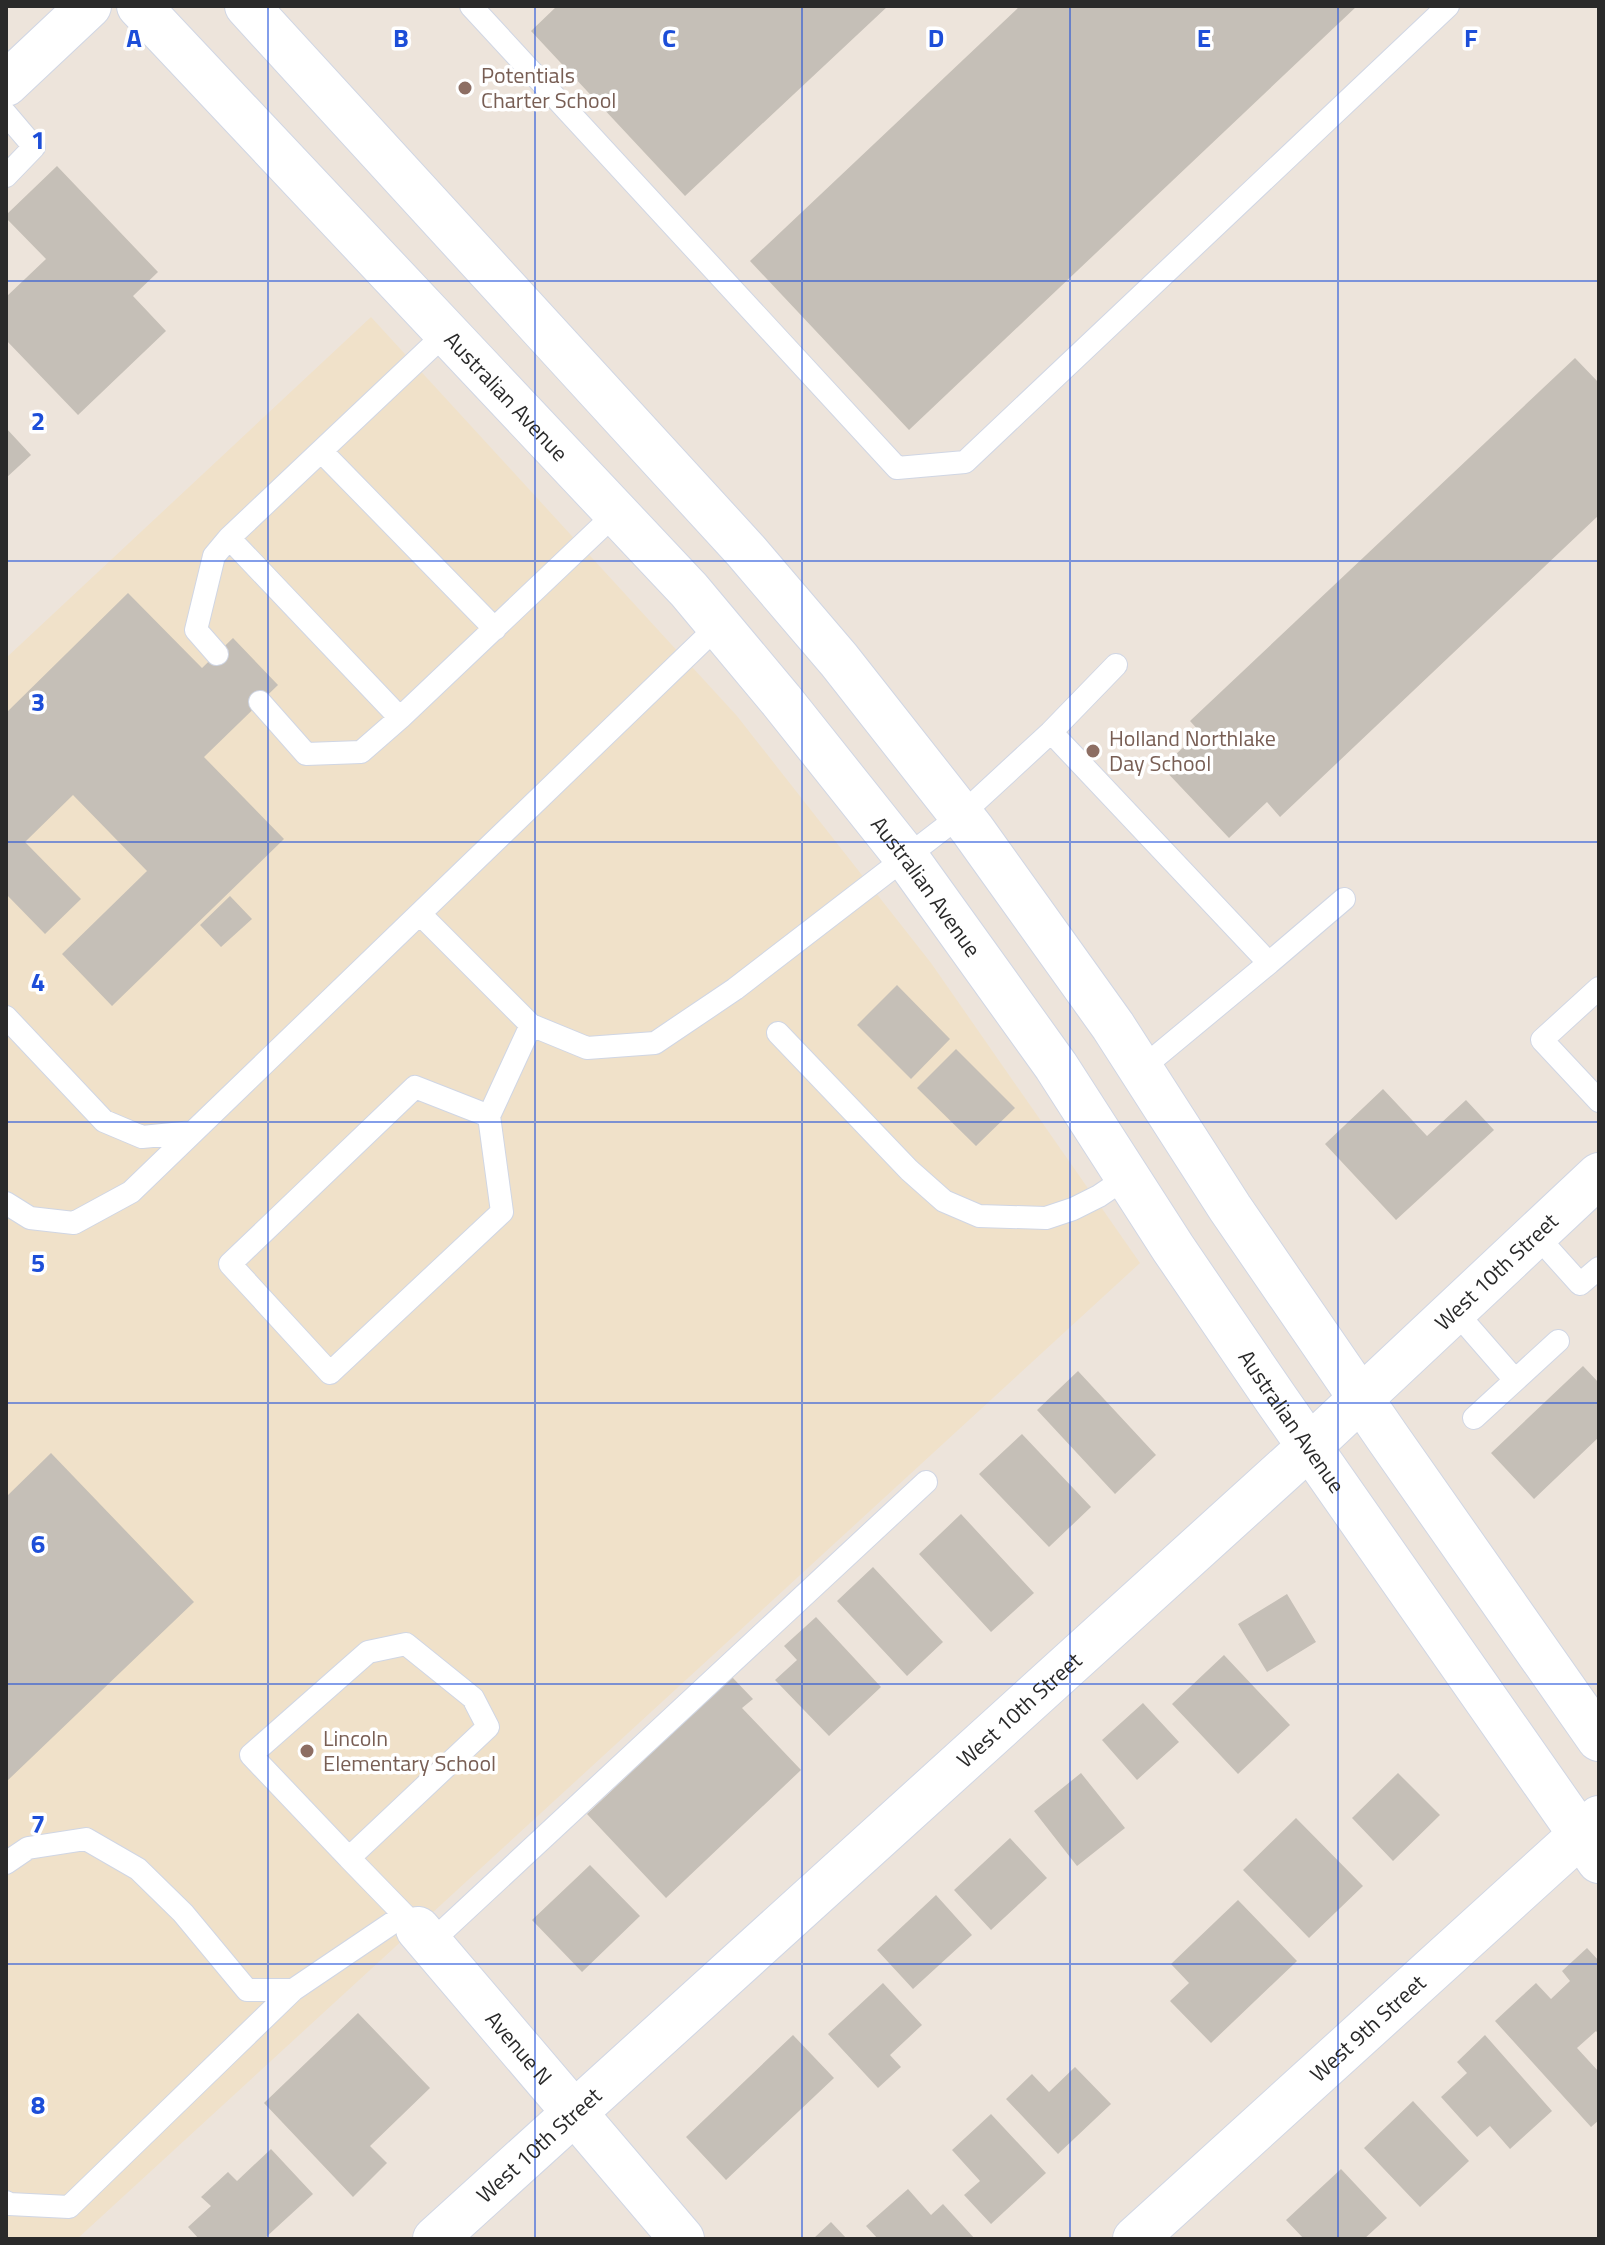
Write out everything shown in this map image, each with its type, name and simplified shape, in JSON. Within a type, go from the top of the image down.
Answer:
[{"type":"main road","points":[[6,84],[89,6]]},
{"type":"main road","name":"Australian Avenue","points":[[139,6],[689,590],[906,857],[1056,1066],[1309,1447],[1593,1838]]},
{"type":"main road","points":[[247,6],[746,551],[839,660],[961,815],[1086,988],[1230,1208],[1599,1739]]},
{"type":"main road","name":"West 10th Street","points":[[435,2239],[1309,1447],[1599,1175]]},
{"type":"main road","name":"West 9th Street","points":[[1135,2239],[1593,1838]]},
{"type":"main road","name":"Avenue N","points":[[418,1929],[682,2239]]},
{"type":"lane","points":[[471,6],[897,468],[965,462],[1448,6]]},
{"type":"lane","points":[[6,114],[34,147],[6,176]]},
{"type":"lane","points":[[217,654],[196,630],[214,556],[229,538],[446,333]]},
{"type":"lane","points":[[321,451],[495,629]]},
{"type":"lane","points":[[260,702],[306,754],[361,752],[616,513]]},
{"type":"lane","points":[[229,538],[400,718]]},
{"type":"lane","points":[[6,1203],[30,1218],[74,1223],[131,1192],[719,625]]},
{"type":"lane","points":[[420,914],[531,1025],[587,1048],[655,1043],[735,989],[961,815],[1051,732],[1116,665]]},
{"type":"lane","points":[[1051,732],[1269,963]]},
{"type":"lane","points":[[1141,1069],[1344,899]]},
{"type":"lane","points":[[1599,988],[1542,1040],[1599,1101]]},
{"type":"lane","points":[[6,1017],[104,1121],[142,1137],[193,1132]]},
{"type":"lane","points":[[489,1116],[415,1087],[230,1264],[330,1373],[502,1212],[489,1116],[531,1025]]},
{"type":"lane","points":[[778,1033],[909,1170],[944,1201],[979,1216],[1046,1218],[1086,1203],[1127,1177]]},
{"type":"lane","points":[[1536,1235],[1580,1284],[1599,1268]]},
{"type":"lane","points":[[1454,1310],[1515,1380]]},
{"type":"lane","points":[[1474,1418],[1558,1341]]},
{"type":"lane","points":[[6,2202],[69,2207],[293,1990],[418,1929],[926,1482]]},
{"type":"lane","points":[[349,1858],[488,1727],[473,1698],[406,1644],[368,1652],[251,1755],[349,1858],[418,1929]]},
{"type":"lane","points":[[6,1863],[28,1848],[86,1839],[138,1869],[183,1913],[247,1990],[293,1990]]},
{"type":"shaded area","name":"Lincoln Elementary School","points":[[371,317],[737,716],[931,963],[1140,1263],[77,2239],[6,2239],[6,658]]},
{"type":"building","points":[[557,6],[888,6],[685,196],[531,31]]},
{"type":"building","points":[[1020,6],[1357,6],[909,430],[750,261]]},
{"type":"building","points":[[57,166],[158,272],[133,296],[166,331],[78,415],[6,340],[6,297],[46,259],[6,215]]},
{"type":"building","points":[[1575,358],[1599,383],[1599,515],[1280,817],[1267,802],[1229,838],[1162,767],[1200,732],[1190,721]]},
{"type":"building","points":[[6,428],[31,455],[6,478]]},
{"type":"building","points":[[128,593],[202,668],[233,638],[278,685],[204,757],[284,839],[112,1006],[62,954],[147,871],[73,795],[25,842],[81,899],[45,934],[6,894],[6,713]]},
{"type":"building","points":[[230,896],[252,919],[221,947],[200,925]]},
{"type":"building","points":[[897,985],[950,1039],[911,1079],[857,1025]]},
{"type":"building","points":[[956,1049],[1015,1108],[976,1146],[917,1088]]},
{"type":"building","points":[[1383,1089],[1427,1136],[1466,1100],[1494,1130],[1396,1220],[1325,1144]]},
{"type":"building","points":[[1583,1366],[1599,1383],[1599,1437],[1534,1499],[1491,1453]]},
{"type":"building","points":[[1078,1371],[1156,1455],[1115,1494],[1037,1410]]},
{"type":"building","points":[[1022,1434],[1091,1507],[1049,1547],[979,1474]]},
{"type":"building","points":[[51,1453],[194,1602],[6,1782],[6,1497]]},
{"type":"building","points":[[961,1514],[1034,1593],[991,1632],[919,1554]]},
{"type":"building","points":[[873,1567],[943,1642],[907,1676],[837,1601]]},
{"type":"building","points":[[1287,1594],[1316,1642],[1267,1672],[1238,1624]]},
{"type":"building","points":[[816,1617],[881,1687],[829,1736],[775,1680],[797,1660],[784,1646]]},
{"type":"building","points":[[1224,1655],[1290,1725],[1238,1774],[1172,1704]]},
{"type":"building","points":[[732,1677],[753,1699],[742,1708],[801,1770],[666,1898],[587,1814]]},
{"type":"building","points":[[1143,1703],[1179,1742],[1137,1780],[1102,1740]]},
{"type":"building","points":[[1081,1773],[1125,1828],[1077,1866],[1034,1811]]},
{"type":"building","points":[[1398,1773],[1440,1815],[1393,1861],[1352,1818]]},
{"type":"building","points":[[1296,1818],[1363,1886],[1309,1938],[1243,1870]]},
{"type":"building","points":[[1010,1838],[1047,1878],[991,1930],[954,1890]]},
{"type":"building","points":[[590,1865],[640,1916],[582,1972],[532,1920]]},
{"type":"building","points":[[936,1895],[972,1935],[913,1989],[877,1950]]},
{"type":"building","points":[[1238,1900],[1297,1961],[1211,2043],[1170,2001],[1189,1983],[1171,1964]]},
{"type":"building","points":[[1587,1948],[1599,1961],[1599,2035],[1596,2031],[1577,2048],[1599,2072],[1599,2120],[1591,2127],[1495,2021],[1536,1983],[1551,1999],[1570,1981],[1562,1971]]},
{"type":"building","points":[[883,1983],[922,2025],[890,2055],[901,2067],[878,2088],[828,2034]]},
{"type":"building","points":[[358,2013],[430,2088],[370,2146],[387,2163],[353,2197],[264,2103]]},
{"type":"building","points":[[793,2035],[834,2078],[726,2180],[686,2137]]},
{"type":"building","points":[[1485,2035],[1552,2111],[1510,2149],[1490,2126],[1477,2137],[1441,2097],[1467,2073],[1457,2062]]},
{"type":"building","points":[[1075,2067],[1111,2104],[1058,2154],[1006,2099],[1032,2074],[1049,2092]]},
{"type":"building","points":[[1413,2101],[1469,2161],[1420,2207],[1364,2148]]},
{"type":"building","points":[[991,2114],[1046,2173],[991,2224],[964,2195],[980,2181],[952,2150]]},
{"type":"building","points":[[271,2149],[313,2194],[264,2239],[199,2239],[188,2227],[211,2206],[201,2197],[228,2172],[237,2181]]},
{"type":"building","points":[[1341,2169],[1387,2218],[1364,2239],[1304,2239],[1286,2220]]},
{"type":"building","points":[[908,2189],[931,2215],[943,2204],[975,2239],[878,2239],[866,2226]]},
{"type":"building","points":[[831,2222],[847,2239],[813,2239]]},
{"type":"place","name":"Potentials Charter School","points":[[465,88]]},
{"type":"place","name":"Holland Northlake Day School","points":[[1093,751]]},
{"type":"place","name":"Lincoln Elementary School","points":[[307,1751]]}]
